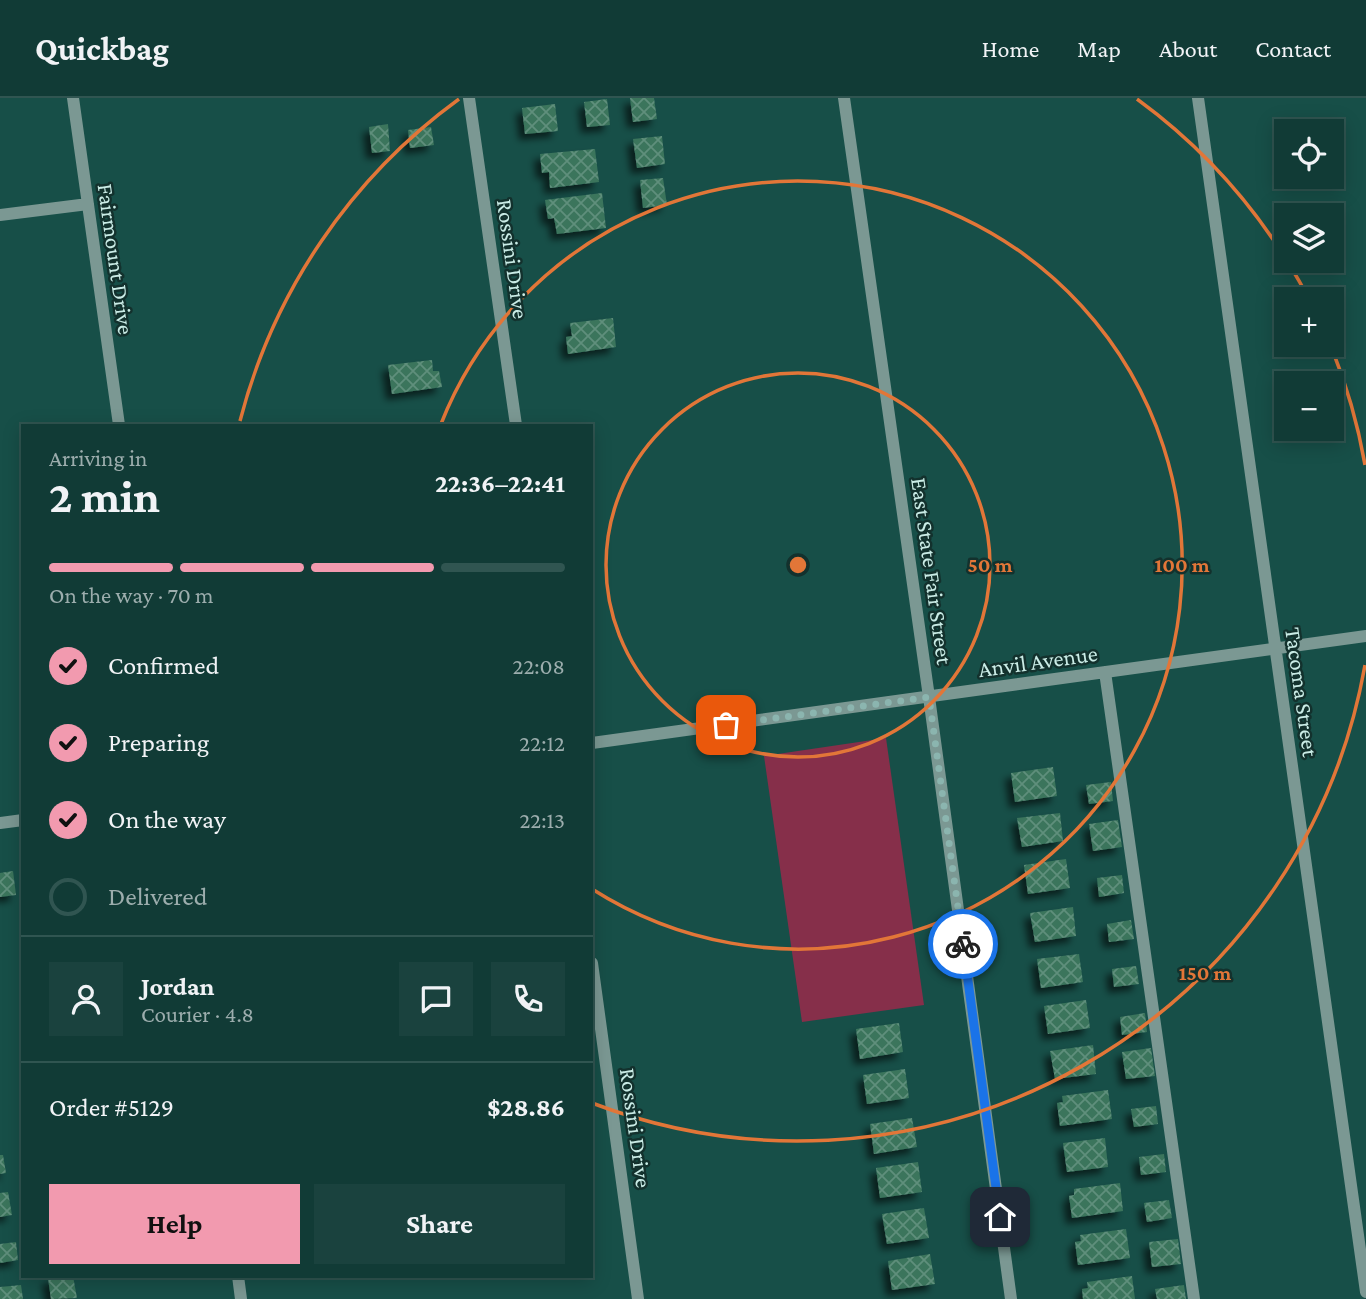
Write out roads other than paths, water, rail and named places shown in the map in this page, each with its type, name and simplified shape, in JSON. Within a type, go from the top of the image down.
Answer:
[{"type":"street","name":"Fairmount Drive","points":[[73,98],[119,424]]},
{"type":"street","name":"Rossini Drive","points":[[469,98],[516,424]]},
{"type":"street","name":"East State Fair Street","points":[[844,98],[1011,1299]]},
{"type":"street","name":"Tacoma Street","points":[[1198,98],[1366,1292]]},
{"type":"street","points":[[0,215],[88,204]]},
{"type":"street","name":"Anvil Avenue","points":[[593,743],[1366,636]]},
{"type":"street","points":[[1105,672],[1194,1299]]},
{"type":"street","points":[[0,823],[21,820]]},
{"type":"street","name":"Rossini Drive","points":[[593,970],[638,1299]]},
{"type":"street","points":[[238,1278],[241,1299]]}]
